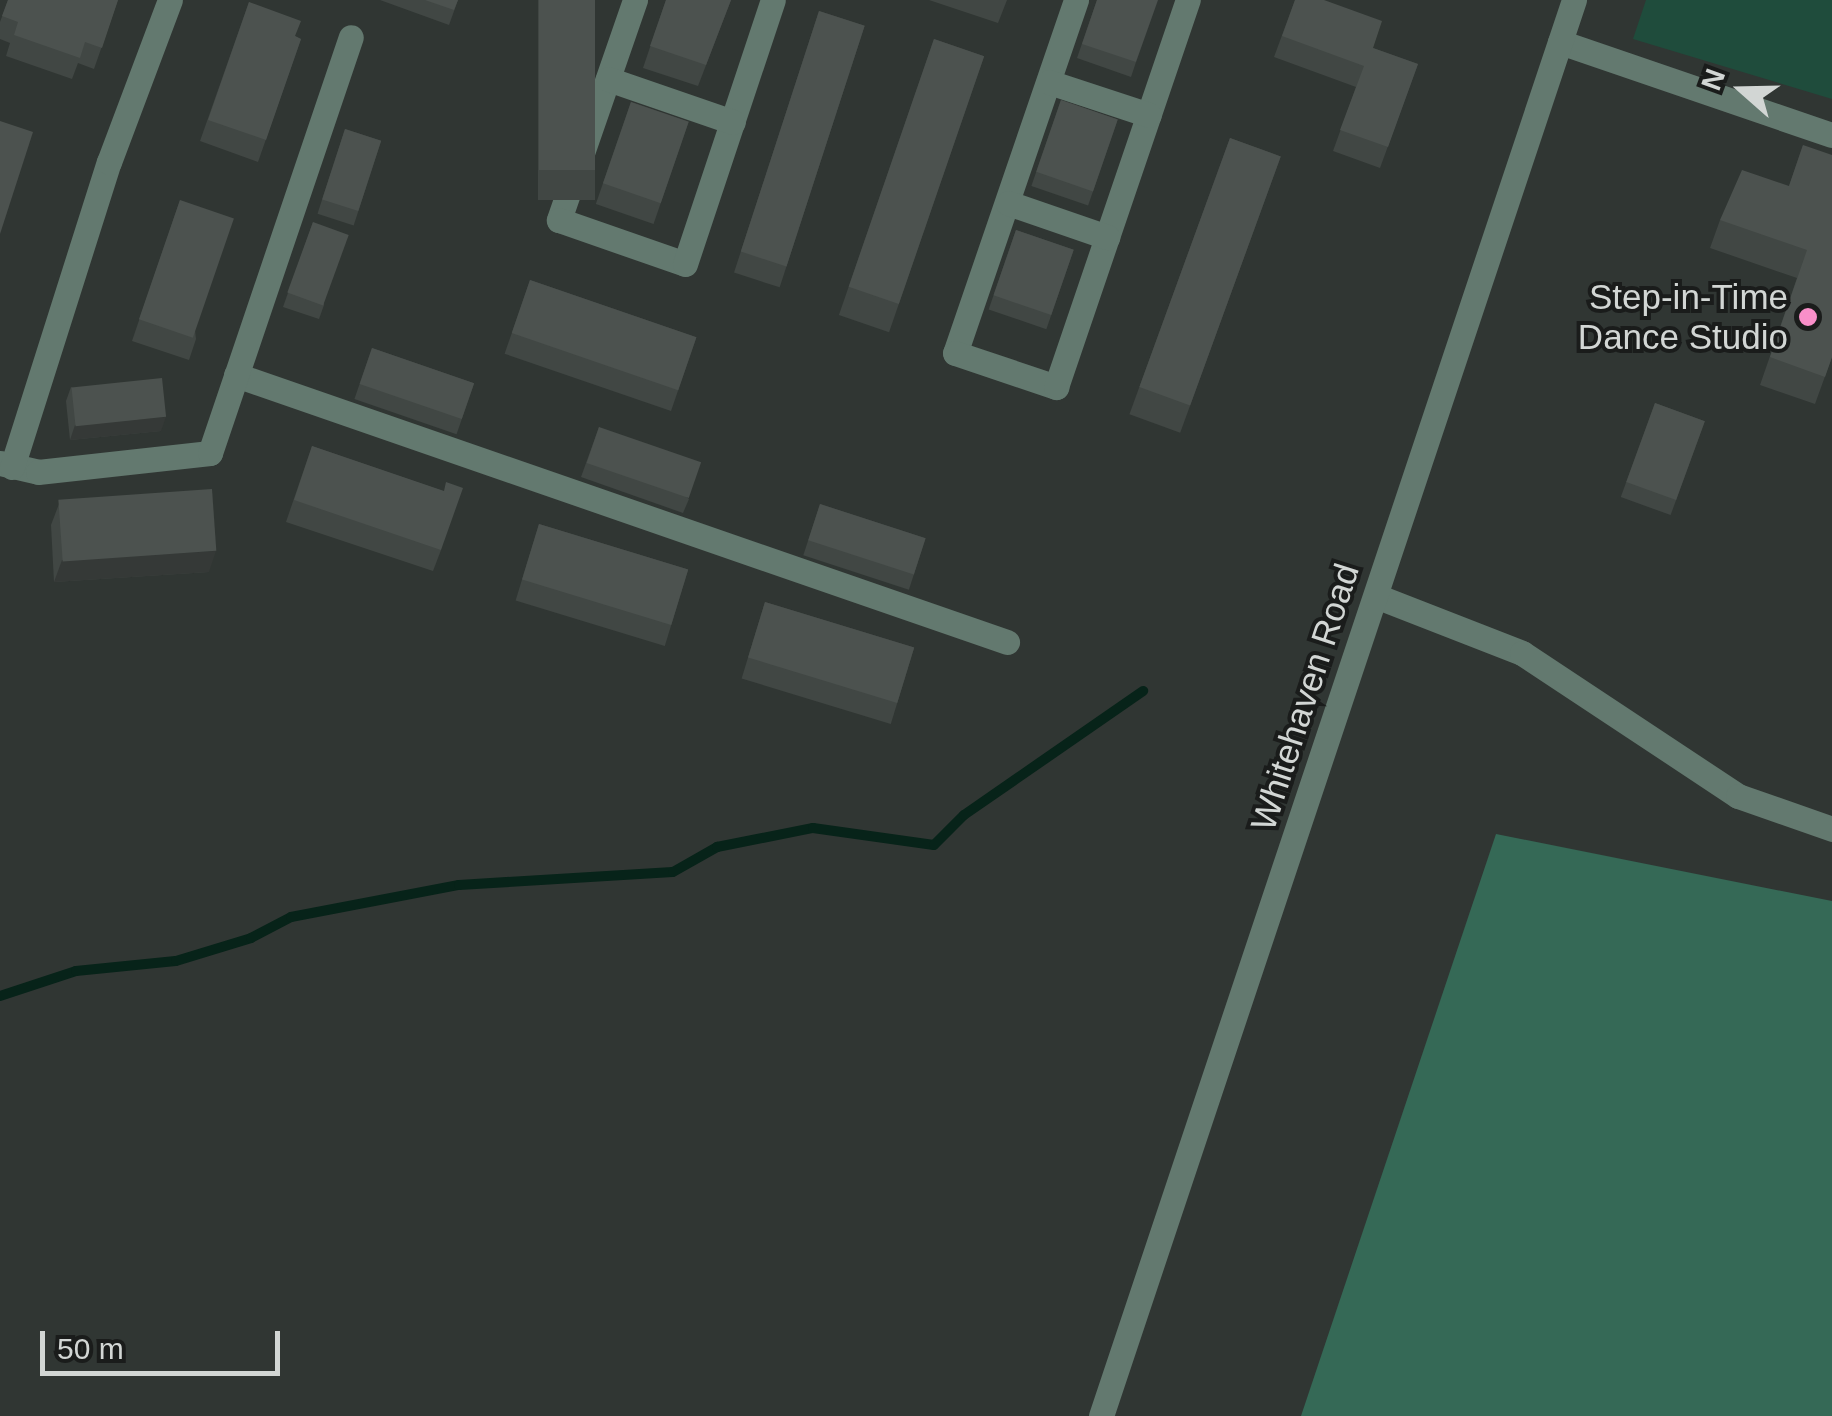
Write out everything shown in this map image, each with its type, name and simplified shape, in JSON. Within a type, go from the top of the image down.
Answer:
[{"type":"street","points":[[170,0],[109,162],[6,465],[38,472],[210,452],[351,36]]},
{"type":"street","points":[[635,0],[560,220],[685,264],[773,0]]},
{"type":"street","points":[[1076,0],[955,352],[1056,388],[1188,0]]},
{"type":"street","name":"Whitehaven Road","points":[[1101,1416],[1572,1]]},
{"type":"street","points":[[1560,42],[1832,135]]},
{"type":"street","points":[[608,78],[733,122]]},
{"type":"street","points":[[1048,82],[1148,115]]},
{"type":"street","points":[[1008,203],[1107,237]]},
{"type":"street","points":[[236,375],[1007,642]]},
{"type":"street","points":[[1376,596],[1522,653],[1738,796],[1832,829]]},
{"type":"green space","points":[[1646,0],[1832,0],[1832,99],[1633,39]]},
{"type":"green space","points":[[1496,834],[1832,901],[1832,1416],[1301,1416]]},
{"type":"building","points":[[8,0],[118,0],[102,48],[85,42],[80,58],[14,35],[18,22],[2,16]]},
{"type":"building","points":[[425,0],[458,0],[454,10]]},
{"type":"building","points":[[539,0],[595,0],[595,170],[539,170]]},
{"type":"building","points":[[666,0],[731,0],[706,65],[650,46]]},
{"type":"building","points":[[1097,0],[1158,0],[1136,62],[1082,44]]},
{"type":"building","points":[[1295,0],[1324,0],[1382,21],[1373,48],[1418,64],[1388,147],[1340,130],[1364,66],[1282,36]]},
{"type":"building","points":[[249,2],[301,21],[295,36],[301,39],[266,140],[208,120]]},
{"type":"building","points":[[819,11],[865,26],[786,266],[741,252]]},
{"type":"building","points":[[934,39],[984,56],[899,304],[849,287]]},
{"type":"building","points":[[1061,100],[1118,120],[1093,191],[1036,172]]},
{"type":"building","points":[[631,102],[689,122],[661,203],[603,183]]},
{"type":"building","points":[[0,121],[33,132],[0,234]]},
{"type":"building","points":[[345,129],[381,141],[358,211],[322,199]]},
{"type":"building","points":[[1230,138],[1281,156],[1190,405],[1139,387]]},
{"type":"building","name":"Step-in-Time Dance Studio","points":[[1803,145],[1832,155],[1832,357],[1825,377],[1770,357],[1807,250],[1720,220],[1742,170],[1789,186]]},
{"type":"building","points":[[180,200],[234,219],[193,338],[139,319]]},
{"type":"building","points":[[313,222],[349,235],[323,305],[287,292]]},
{"type":"building","points":[[1016,230],[1074,250],[1051,315],[994,295]]},
{"type":"building","points":[[530,280],[696,337],[678,390],[512,333]]},
{"type":"building","points":[[372,348],[474,383],[462,419],[360,384]]},
{"type":"building","points":[[162,378],[166,417],[76,426],[71,388]]},
{"type":"building","points":[[1655,403],[1705,421],[1676,500],[1626,482]]},
{"type":"building","points":[[599,427],[701,462],[689,498],[587,463]]},
{"type":"building","points":[[312,446],[444,491],[446,482],[463,488],[441,550],[294,500]]},
{"type":"building","points":[[212,489],[216,551],[63,562],[58,500]]},
{"type":"building","points":[[820,504],[926,538],[914,574],[808,540]]},
{"type":"building","points":[[539,524],[688,570],[671,625],[522,579]]},
{"type":"building","points":[[765,602],[914,648],[897,703],[748,657]]},
{"type":"waterway","points":[[0,996],[76,971],[176,961],[251,938],[291,917],[459,885],[673,872],[717,847],[813,828],[934,845],[964,815],[1143,691]]},
{"type":"place","name":"Step-in-Time Dance Studio","points":[[1808,317]]}]
